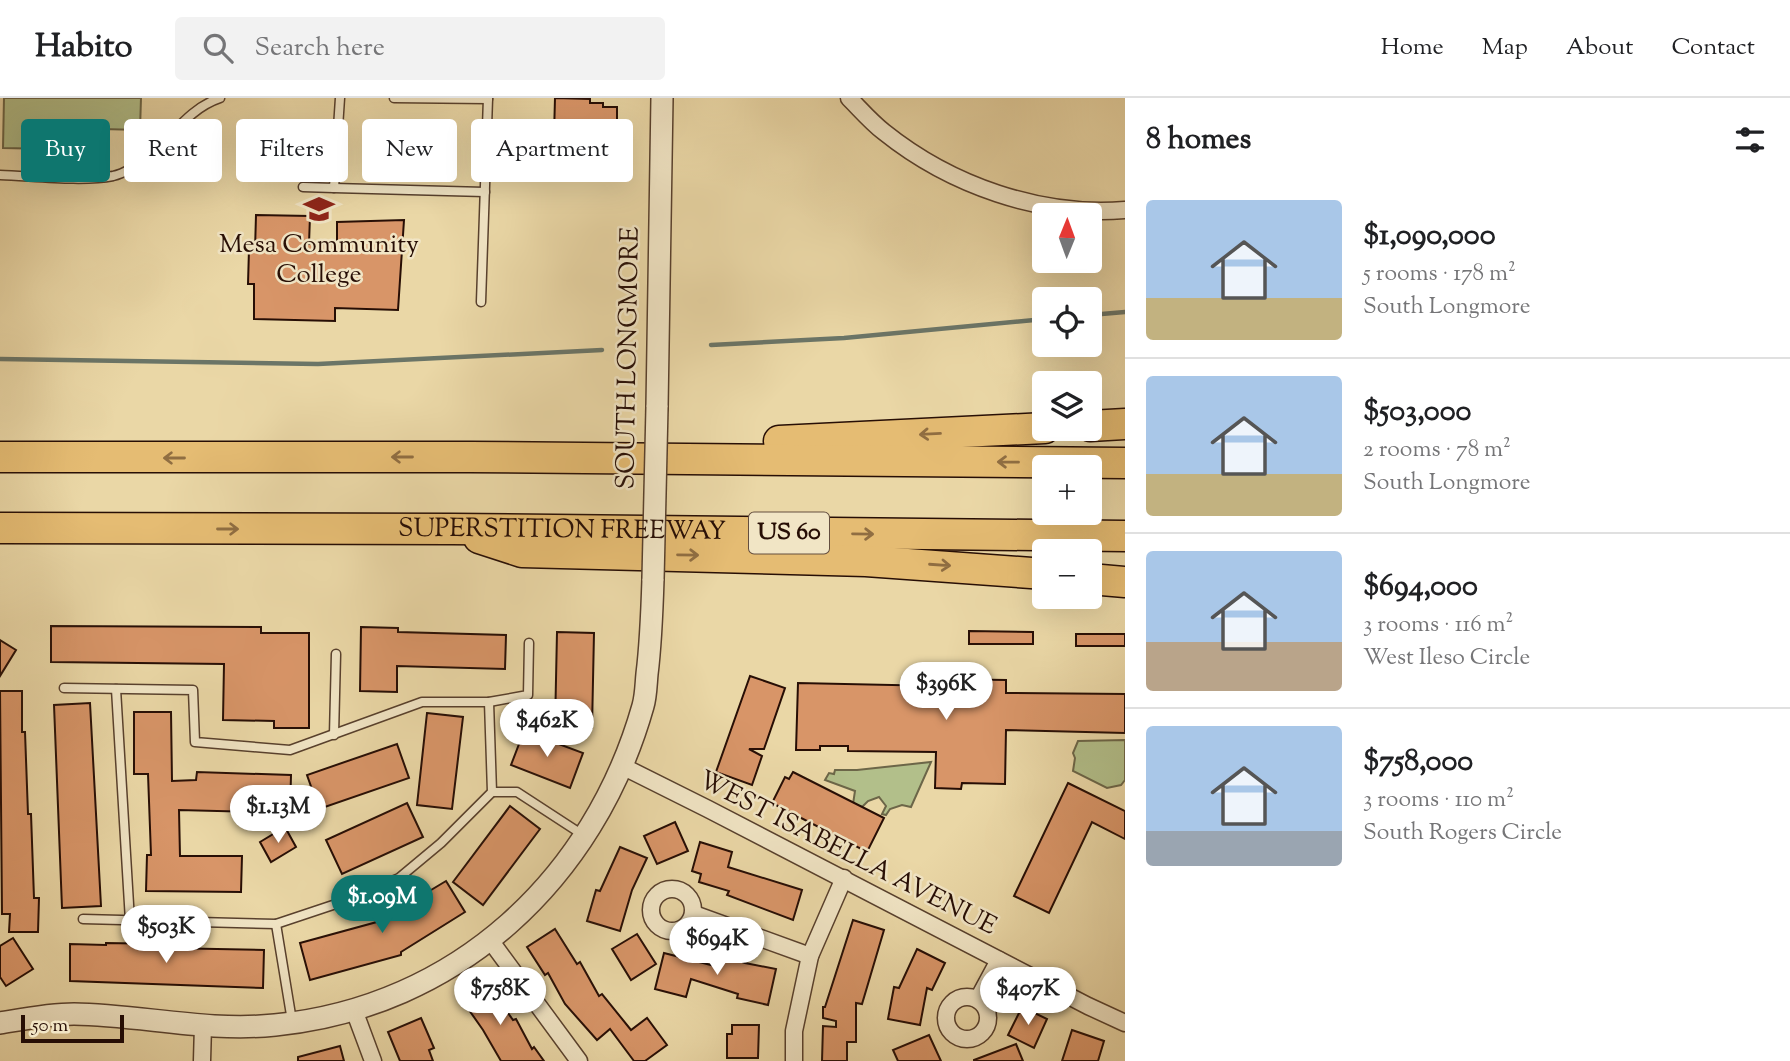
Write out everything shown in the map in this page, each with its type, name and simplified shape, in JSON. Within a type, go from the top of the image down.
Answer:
[{"type":"highway","points":[[1102,425],[1125,424]]},
{"type":"highway","points":[[470,457],[1032,429]]},
{"type":"highway","points":[[0,454],[81,459],[470,457],[1125,463]]},
{"type":"highway","name":"SUPERSTITION FREEWAY","points":[[0,529],[452,529],[1125,537]]},
{"type":"highway","points":[[452,529],[522,552],[866,561],[1032,573]]},
{"type":"highway","points":[[1102,580],[1125,582]]},
{"type":"street","name":"SOUTH LONGMORE","points":[[0,1023],[71,1014],[250,1027],[292,1023],[354,1010],[427,981],[490,940],[529,906],[557,875],[585,837],[622,766],[644,703],[652,636],[662,98]]},
{"type":"street","points":[[849,98],[884,132],[940,169],[982,188],[1049,206],[1082,211],[1125,210]]},
{"type":"street","name":"WEST ISABELLA AVENUE","points":[[622,766],[1125,1023]]},
{"type":"street","points":[[794,1061],[794,1031],[810,956],[844,878]]},
{"type":"street","points":[[694,914],[810,956]]},
{"type":"street","points":[[490,940],[579,1061]]},
{"type":"street","points":[[978,999],[999,960]]},
{"type":"street","points":[[354,1010],[373,1061]]},
{"type":"street","points":[[202,1061],[203,1025]]},
{"type":"lane","points":[[0,175],[115,176],[150,155],[195,111],[220,98]]},
{"type":"lane","points":[[334,188],[340,98]]},
{"type":"lane","points":[[394,98],[488,99],[481,302]]},
{"type":"lane","points":[[303,187],[485,192]]},
{"type":"lane","points":[[64,688],[193,690],[195,742],[290,750],[422,702],[489,702],[528,695],[529,643]]},
{"type":"lane","points":[[334,735],[336,654]]},
{"type":"lane","points":[[116,689],[130,920]]},
{"type":"lane","points":[[489,702],[492,792]]},
{"type":"lane","points":[[83,919],[276,924],[336,904],[399,878],[441,843],[492,792],[517,792],[585,837]]},
{"type":"lane","points":[[276,924],[292,1023]]},
{"type":"green space","points":[[4,98],[141,98],[140,119],[124,119],[124,130],[110,129],[110,119],[21,119],[21,148],[3,148]]},
{"type":"green space","points":[[1125,740],[1125,780],[1121,785],[1107,788],[1073,771],[1073,753],[1078,741]]},
{"type":"green space","points":[[931,762],[911,807],[902,805],[890,809],[886,815],[882,814],[886,806],[879,797],[868,801],[862,807],[853,804],[855,791],[825,780],[829,773],[834,774],[835,770]]},
{"type":"building","points":[[555,98],[590,99],[590,103],[603,103],[603,107],[617,107],[617,119],[554,119]]},
{"type":"building","points":[[256,215],[310,216],[309,244],[337,244],[337,222],[404,220],[398,310],[335,308],[335,321],[254,319],[254,284],[248,284],[249,249],[255,250]]},
{"type":"building","points":[[51,626],[261,627],[261,633],[309,633],[309,728],[274,728],[274,721],[223,720],[224,664],[51,662]]},
{"type":"building","points":[[361,627],[398,628],[398,632],[506,635],[505,669],[397,666],[397,692],[360,691]]},
{"type":"building","points":[[969,631],[1033,632],[1033,644],[969,644]]},
{"type":"building","points":[[557,632],[594,633],[592,728],[555,727]]},
{"type":"building","points":[[1076,634],[1125,634],[1125,646],[1076,646]]},
{"type":"building","points":[[0,640],[16,650],[0,676]]},
{"type":"building","points":[[750,676],[785,688],[764,749],[749,749],[762,756],[752,785],[716,772]]},
{"type":"building","points":[[939,679],[1006,680],[1006,693],[1125,694],[1125,733],[1006,730],[1005,784],[962,783],[961,789],[935,788],[936,752],[848,751],[848,746],[820,746],[820,750],[796,750],[798,683],[939,686]]},
{"type":"building","points":[[0,691],[22,691],[22,732],[25,732],[28,814],[31,814],[34,898],[39,898],[38,932],[9,932],[10,914],[2,914]]},
{"type":"building","points":[[90,703],[101,906],[62,908],[54,705]]},
{"type":"building","points":[[134,712],[171,712],[172,781],[196,780],[197,772],[291,775],[290,813],[179,810],[180,856],[242,856],[241,892],[146,891],[147,855],[151,855],[148,774],[134,774]]},
{"type":"building","points":[[427,713],[463,717],[452,809],[417,805]]},
{"type":"building","points":[[524,731],[583,753],[570,788],[511,765]]},
{"type":"building","points":[[397,744],[409,778],[319,809],[307,775]]},
{"type":"building","points":[[793,772],[884,818],[867,852],[772,803],[785,777],[789,779]]},
{"type":"building","points":[[1068,783],[1125,811],[1125,839],[1092,822],[1049,913],[1014,896]]},
{"type":"building","points":[[407,803],[423,837],[342,874],[326,840]]},
{"type":"building","points":[[510,806],[540,829],[483,905],[453,882]]},
{"type":"building","points":[[675,822],[688,851],[657,864],[644,836]]},
{"type":"building","points":[[285,827],[296,847],[271,862],[260,842]]},
{"type":"building","points":[[700,842],[732,852],[728,867],[802,890],[793,920],[727,895],[729,891],[699,882],[701,874],[692,871]]},
{"type":"building","points":[[620,847],[647,858],[632,890],[620,931],[587,921],[596,890],[600,891]]},
{"type":"building","points":[[446,881],[465,912],[401,952],[401,955],[310,980],[300,943],[395,917],[393,913]]},
{"type":"building","points":[[853,920],[884,930],[862,1004],[856,1003],[856,1042],[847,1042],[847,1061],[822,1061],[823,1026],[836,1027],[836,1021],[823,1018],[823,1007]]},
{"type":"building","points":[[555,929],[577,964],[580,962],[599,996],[602,994],[631,1030],[647,1018],[667,1045],[645,1061],[634,1061],[610,1029],[597,1040],[565,1004],[548,973],[545,975],[527,947]]},
{"type":"building","points":[[637,934],[656,964],[631,980],[612,949]]},
{"type":"building","points":[[13,938],[33,969],[6,986],[0,977],[0,946]]},
{"type":"building","points":[[70,944],[165,944],[165,948],[264,950],[263,988],[70,981]]},
{"type":"building","points":[[917,949],[945,963],[932,990],[927,988],[920,1025],[888,1019],[894,987],[899,988]]},
{"type":"building","points":[[664,953],[711,965],[715,953],[776,969],[768,1005],[737,998],[738,994],[691,979],[686,997],[655,989]]},
{"type":"building","points":[[486,982],[513,1020],[516,1019],[532,1049],[534,1047],[544,1061],[501,1061],[462,1000]]},
{"type":"building","points":[[1022,1007],[1047,1019],[1034,1048],[1008,1035]]},
{"type":"building","points":[[421,1018],[434,1048],[429,1050],[433,1061],[400,1061],[388,1032]]},
{"type":"building","points":[[732,1025],[759,1025],[758,1058],[727,1058],[727,1034],[732,1034]]},
{"type":"building","points":[[1072,1030],[1104,1041],[1098,1061],[1062,1061]]},
{"type":"building","points":[[929,1035],[941,1061],[898,1061],[893,1050]]},
{"type":"building","points":[[1016,1044],[1023,1061],[974,1061],[974,1060]]},
{"type":"building","points":[[340,1046],[344,1061],[298,1061],[298,1057]]},
{"type":"waterway","points":[[1102,314],[1125,312]]},
{"type":"waterway","points":[[711,345],[844,338],[1032,320]]},
{"type":"waterway","points":[[0,359],[318,364],[602,350]]},
{"type":"place","name":"Mesa Community College","points":[[319,209]]}]
